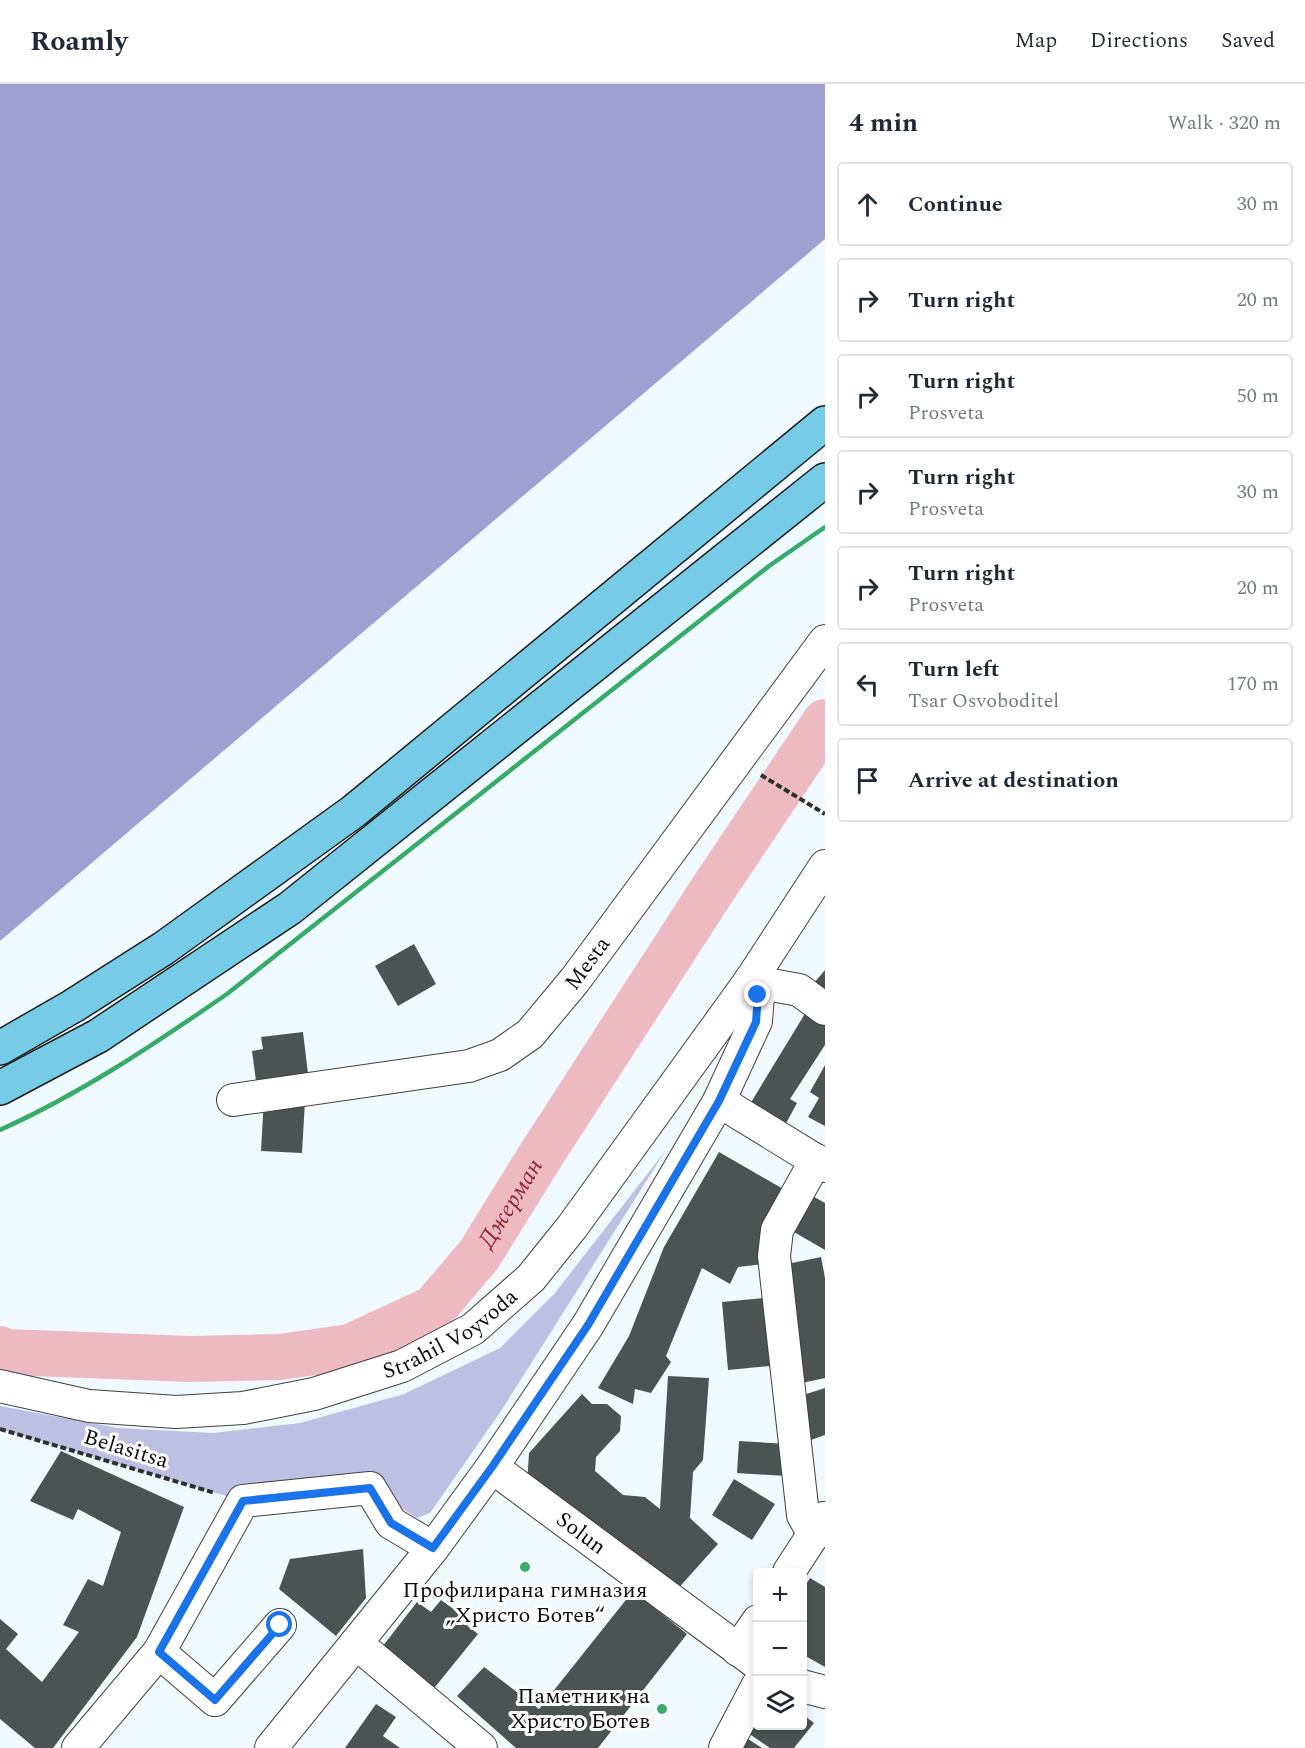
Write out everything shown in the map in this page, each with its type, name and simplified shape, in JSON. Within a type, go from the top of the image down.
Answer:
[{"type":"main road","points":[[0,1048],[73,1006],[164,948],[354,811],[825,423]]},
{"type":"main road","points":[[0,1088],[98,1036],[290,908],[825,480]]},
{"type":"street","name":"Mesta","points":[[232,1100],[469,1066],[500,1055],[530,1034],[575,980],[825,641]]},
{"type":"street","name":"Strahil Voyvoda","points":[[0,1386],[90,1406],[176,1412],[243,1408],[314,1394],[402,1366],[473,1329],[531,1278],[572,1227],[750,981],[825,866]]},
{"type":"street","points":[[750,981],[799,990],[825,1009]]},
{"type":"street","points":[[271,1748],[433,1548],[492,1467],[588,1325],[719,1101],[756,1022],[758,995],[750,981]]},
{"type":"street","points":[[719,1101],[820,1163],[777,1230],[774,1256],[803,1515],[819,1526],[792,1568]]},
{"type":"street","name":"Solun","points":[[492,1467],[748,1657]]},
{"type":"street","points":[[78,1748],[159,1652],[243,1501],[370,1488],[391,1523],[433,1548]]},
{"type":"street","points":[[748,1657],[758,1622]]},
{"type":"street","points":[[159,1652],[215,1700],[280,1625]]},
{"type":"street","points":[[357,1643],[481,1748]]},
{"type":"street","points":[[807,1687],[825,1692]]},
{"type":"street","points":[[725,1748],[753,1695]]},
{"type":"path","points":[[758,773],[824,813]]},
{"type":"path","name":"Belasitsa","points":[[0,1429],[243,1501]]},
{"type":"shaded area","points":[[0,84],[825,84],[825,239],[0,941]]},
{"type":"shaded area","points":[[666,1150],[501,1411],[430,1513],[417,1518],[370,1488],[243,1501],[0,1429],[0,1406],[118,1428],[213,1433],[300,1423],[404,1394],[500,1348],[555,1293]]},
{"type":"building","points":[[414,944],[436,984],[398,1006],[375,966]]},
{"type":"building","points":[[825,970],[825,1002],[809,989]]},
{"type":"building","points":[[806,1012],[825,1025],[825,1045],[790,1099],[797,1103],[783,1129],[747,1109]]},
{"type":"building","points":[[303,1032],[308,1074],[256,1081],[252,1051],[263,1049],[261,1037]]},
{"type":"building","points":[[825,1065],[825,1126],[808,1117],[819,1098],[810,1092]]},
{"type":"building","points":[[264,1098],[305,1101],[302,1153],[261,1151]]},
{"type":"building","points":[[719,1152],[785,1190],[760,1230],[765,1264],[738,1267],[730,1284],[702,1268],[666,1356],[671,1362],[651,1393],[635,1389],[633,1404],[598,1388],[629,1336],[664,1247]]},
{"type":"building","points":[[807,1193],[825,1203],[825,1250],[787,1228]]},
{"type":"building","points":[[821,1257],[825,1278],[825,1378],[802,1383],[787,1264]]},
{"type":"building","points":[[773,1297],[780,1365],[728,1370],[722,1302]]},
{"type":"building","points":[[668,1376],[709,1378],[703,1460],[693,1472],[690,1518],[718,1544],[675,1592],[664,1592],[549,1489],[532,1488],[527,1484],[529,1453],[582,1394],[592,1404],[607,1404],[621,1416],[620,1431],[596,1457],[595,1471],[623,1495],[645,1497],[660,1509]]},
{"type":"building","points":[[825,1388],[825,1435],[808,1441],[794,1398]]},
{"type":"building","points":[[739,1441],[789,1444],[786,1476],[737,1473]]},
{"type":"building","points":[[61,1451],[184,1507],[137,1637],[53,1748],[35,1748],[0,1719],[0,1619],[18,1634],[6,1649],[42,1682],[79,1632],[63,1625],[88,1579],[103,1586],[121,1532],[78,1509],[73,1520],[30,1501]]},
{"type":"building","points":[[734,1479],[775,1504],[752,1540],[712,1515]]},
{"type":"building","points":[[363,1549],[366,1598],[336,1636],[279,1589],[290,1559]]},
{"type":"building","points":[[810,1578],[825,1587],[825,1667],[807,1657],[807,1583]]},
{"type":"building","points":[[633,1591],[687,1634],[598,1748],[516,1748],[457,1696],[484,1667],[539,1709]]},
{"type":"building","points":[[441,1600],[466,1618],[464,1623],[478,1634],[431,1692],[379,1651],[417,1602],[431,1612]]},
{"type":"building","points":[[376,1704],[396,1717],[383,1736],[400,1748],[345,1748]]},
{"type":"building","points":[[807,1718],[814,1723],[794,1748],[770,1748],[748,1733],[753,1728],[753,1730],[807,1730]]},
{"type":"building","points":[[745,1737],[762,1748],[737,1748]]},
{"type":"waterway","name":"Джерман","points":[[0,1349],[6,1352],[190,1359],[280,1357],[350,1347],[434,1308],[479,1255],[711,892],[825,722]]},
{"type":"railway","points":[[0,1130],[88,1084],[144,1050],[227,994],[769,566],[825,527]]},
{"type":"place","name":"Профилирана гимназия „Христо Ботев“","points":[[525,1567]]},
{"type":"place","name":"Паметник на Христо Ботев","points":[[662,1709]]},
{"type":"route","points":[[280,1625],[215,1700],[159,1652],[243,1501],[370,1488],[391,1523],[433,1548],[492,1467],[588,1325],[719,1101],[756,1022],[758,995]]}]
